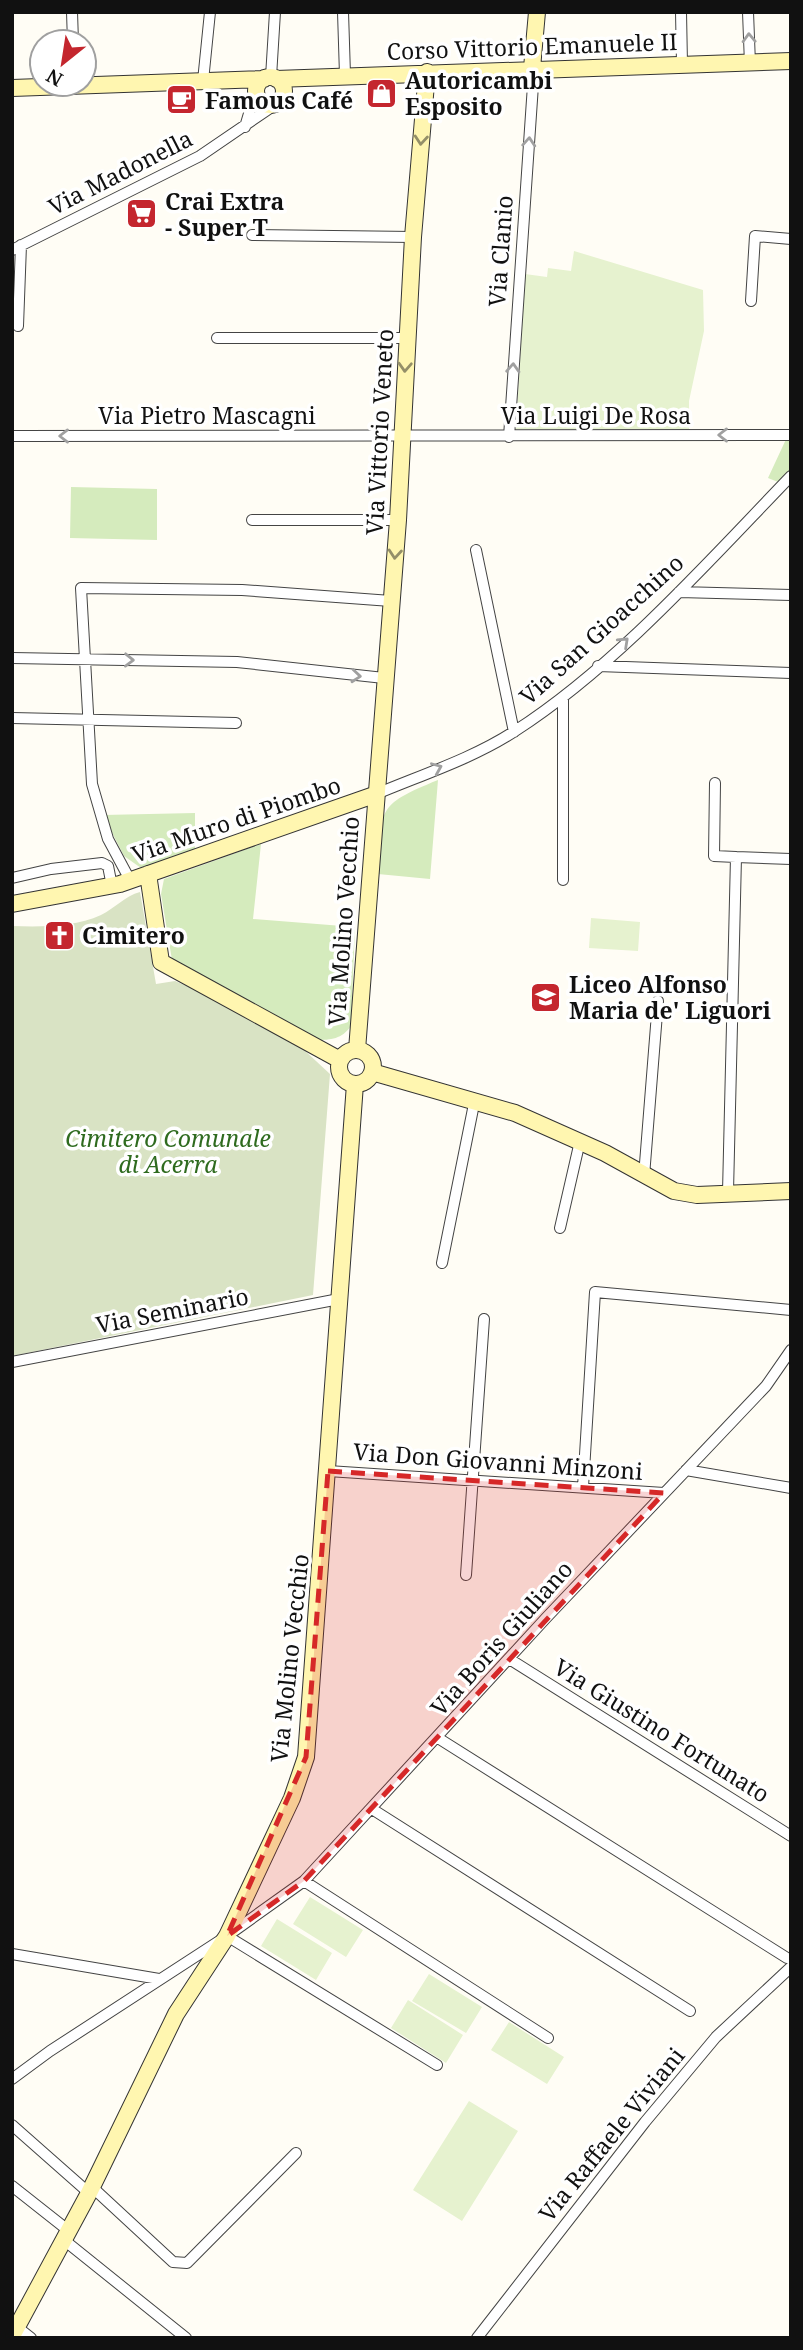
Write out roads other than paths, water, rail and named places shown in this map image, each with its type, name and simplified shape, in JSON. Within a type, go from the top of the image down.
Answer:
[{"type":"street","points":[[210,12],[211,80]]},
{"type":"street","points":[[245,127],[267,91],[275,12]]},
{"type":"street","points":[[343,12],[345,75]]},
{"type":"street","points":[[531,68],[537,12]]},
{"type":"street","points":[[681,12],[682,64]]},
{"type":"street","points":[[748,12],[750,64]]},
{"type":"street","name":"Corso Vittorio Emanuele II","points":[[267,91],[314,79],[345,75],[791,61]]},
{"type":"street","name":"Via Clanio","points":[[509,437],[533,85],[531,68]]},
{"type":"street","name":"Via Vittorio Veneto","points":[[374,795],[398,520],[413,237],[426,72]]},
{"type":"street","points":[[98,84],[211,80],[267,91]]},
{"type":"street","name":"Via Madonella","points":[[17,247],[200,156],[245,127],[267,91]]},
{"type":"street","points":[[252,235],[413,237]]},
{"type":"street","points":[[751,301],[755,236],[791,239]]},
{"type":"street","points":[[17,247],[18,326]]},
{"type":"street","points":[[217,338],[407,338]]},
{"type":"street","name":"Via Luigi De Rosa","points":[[401,436],[791,435]]},
{"type":"street","name":"Via Pietro Mascagni","points":[[12,436],[401,436]]},
{"type":"street","name":"Via San Gioacchino","points":[[374,795],[485,748],[514,732],[563,697],[679,592],[791,476]]},
{"type":"street","points":[[252,520],[398,520]]},
{"type":"street","points":[[476,551],[514,732]]},
{"type":"street","points":[[130,880],[108,839],[92,784],[81,589],[242,590],[391,601]]},
{"type":"street","points":[[679,592],[791,595]]},
{"type":"street","points":[[12,657],[237,662],[384,678]]},
{"type":"street","points":[[598,666],[791,673]]},
{"type":"street","points":[[563,697],[563,880]]},
{"type":"street","points":[[12,718],[236,723]]},
{"type":"street","points":[[715,783],[714,856],[791,859]]},
{"type":"street","name":"Via Muro di Piombo","points":[[12,904],[112,886],[374,795]]},
{"type":"street","name":"Via Molino Vecchio","points":[[356,1050],[374,795]]},
{"type":"street","points":[[728,1192],[736,857]]},
{"type":"street","name":"Via Muro di Piombo","points":[[12,878],[51,869],[102,863],[108,866],[112,886]]},
{"type":"street","points":[[148,874],[161,962],[340,1060]]},
{"type":"street","points":[[644,1176],[658,1001]]},
{"type":"street","points":[[356,1050],[369,1056],[372,1072],[365,1080],[355,1084],[341,1076],[340,1060],[348,1052],[356,1050]]},
{"type":"street","points":[[372,1072],[475,1100],[580,1141],[674,1191],[697,1195],[791,1191]]},
{"type":"street","name":"Via Molino Vecchio","points":[[15,2332],[90,2190],[176,2014],[227,1936],[292,1798],[306,1757],[355,1084]]},
{"type":"street","points":[[442,1263],[475,1100]]},
{"type":"street","points":[[561,1228],[580,1141]]},
{"type":"street","points":[[583,1487],[595,1292],[791,1310]]},
{"type":"street","name":"Via Seminario","points":[[12,1362],[340,1299]]},
{"type":"street","points":[[466,1575],[484,1319]]},
{"type":"street","name":"Via Boris Giuliano","points":[[12,2079],[227,1936],[304,1881],[766,1385],[789,1357]]},
{"type":"street","points":[[686,1470],[791,1488]]},
{"type":"street","name":"Via Don Giovanni Minzoni","points":[[328,1471],[664,1493]]},
{"type":"street","name":"Via Giustino Fortunato","points":[[511,1660],[791,1836]]},
{"type":"street","points":[[438,1738],[789,1962]]},
{"type":"street","points":[[372,1809],[690,2011]]},
{"type":"street","points":[[304,1881],[548,2038]]},
{"type":"street","points":[[227,1936],[437,2065]]},
{"type":"street","points":[[12,1954],[159,1979]]},
{"type":"street","name":"Via Raffaele Viviani","points":[[477,2338],[645,2122],[716,2037],[789,1962]]},
{"type":"street","points":[[12,2125],[173,2262],[187,2263],[296,2153]]},
{"type":"street","points":[[12,2186],[66,2236],[186,2338]]},
{"type":"street","points":[[15,2332],[31,2338]]},
{"type":"place","name":"Autoricambi Esposito","points":[[382,93]]},
{"type":"place","name":"Famous Café","points":[[182,100]]},
{"type":"place","name":"Crai Extra - Super T","points":[[142,214]]},
{"type":"place","name":"Cimitero","points":[[59,935]]},
{"type":"place","name":"Liceo Alfonso Maria de' Liguori","points":[[546,997]]},
{"type":"park label","name":"Cimitero Comunale di Acerra","points":[[168,1151]]}]
